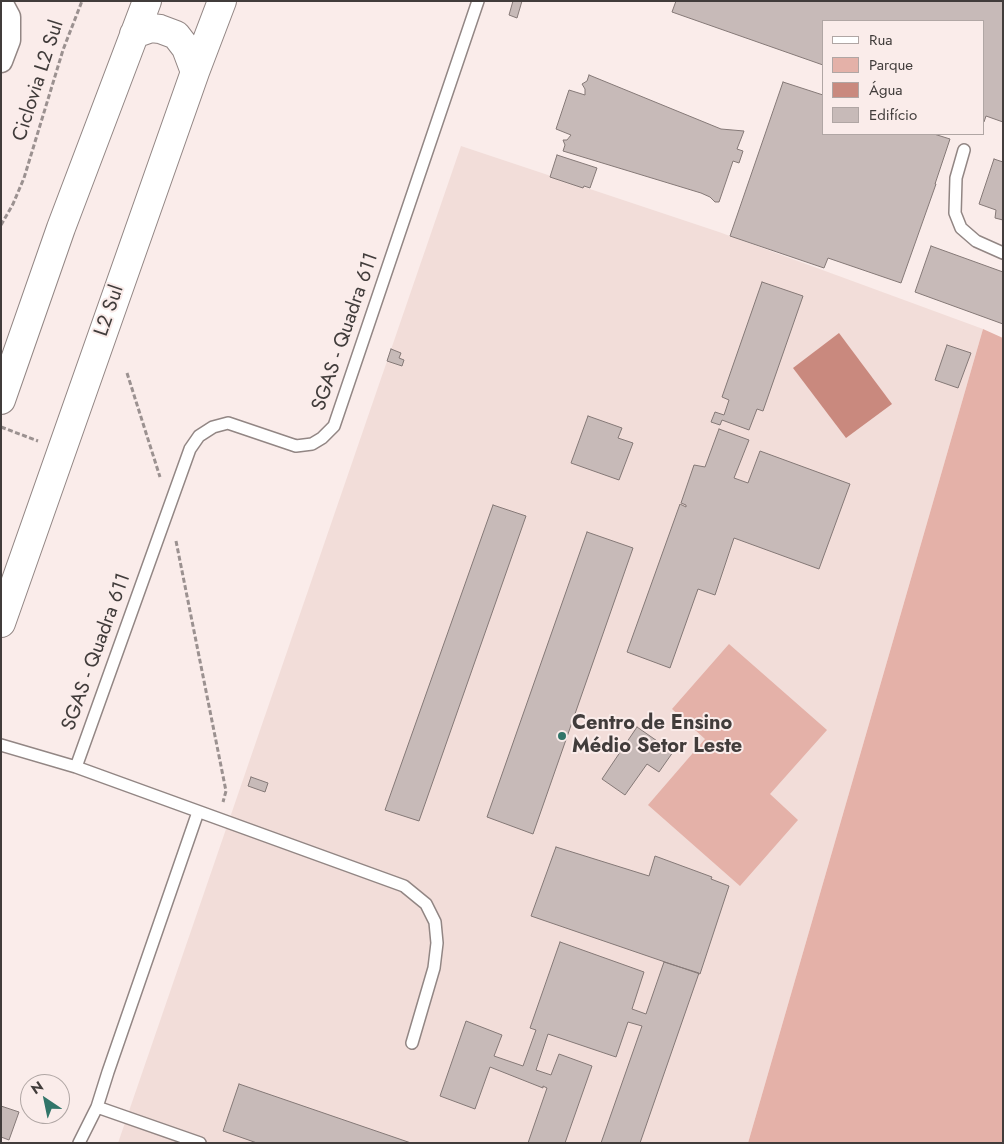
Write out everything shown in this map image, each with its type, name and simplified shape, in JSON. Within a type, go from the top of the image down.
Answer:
[{"type":"main road","points":[[1,400],[61,228],[147,1]]},
{"type":"main road","name":"L2 Sul","points":[[1,623],[195,72],[222,1]]},
{"type":"main road","points":[[134,34],[151,28],[160,29],[176,36],[186,48],[195,72]]},
{"type":"street","points":[[1,2],[9,17],[9,40],[1,61]]},
{"type":"lane","name":"SGAS - Quadra 611","points":[[76,767],[190,449],[200,436],[212,427],[228,422],[296,446],[312,444],[322,438],[334,426],[478,1]]},
{"type":"lane","points":[[964,150],[956,178],[955,212],[961,228],[976,241],[1003,253]]},
{"type":"lane","points":[[1,745],[76,767],[404,886],[426,904],[435,922],[437,943],[434,968],[412,1043]]},
{"type":"lane","points":[[79,1143],[97,1107],[198,812]]},
{"type":"lane","points":[[97,1107],[200,1143]]},
{"type":"path","name":"Ciclovia L2 Sul","points":[[1,225],[13,204],[24,178],[63,50],[82,1]]},
{"type":"path","points":[[127,372],[170,507],[226,791],[218,819]]},
{"type":"path","points":[[1,427],[62,450]]},
{"type":"shaded area","name":"Centro de Ensino Médio Setor Leste","points":[[461,146],[719,232],[983,329],[748,1143],[118,1143]]},
{"type":"green space","points":[[983,329],[1003,338],[1003,1143],[748,1143]]},
{"type":"green space","points":[[729,644],[827,730],[770,794],[798,820],[740,886],[648,805],[705,739],[672,709]]},
{"type":"water","points":[[839,333],[892,404],[846,438],[793,368]]},
{"type":"building","points":[[513,1],[522,1],[517,18],[509,15]]},
{"type":"building","points":[[676,1],[1003,1],[1003,122],[986,116],[984,122],[984,20],[822,20],[822,65],[672,12]]},
{"type":"building","points":[[589,75],[721,129],[744,131],[737,149],[743,151],[739,163],[733,161],[719,202],[715,202],[710,197],[701,193],[563,151],[565,145],[563,140],[567,140],[571,135],[556,129],[569,90],[585,95],[585,89],[582,84],[587,81]]},
{"type":"building","points":[[783,82],[822,95],[822,135],[937,135],[950,139],[901,283],[828,258],[824,268],[730,236]]},
{"type":"building","points":[[557,155],[597,168],[590,188],[584,186],[583,188],[550,177]]},
{"type":"building","points":[[994,159],[1003,162],[1003,220],[995,218],[996,210],[979,204]]},
{"type":"building","points":[[931,246],[1003,272],[1003,324],[915,292]]},
{"type":"building","points":[[762,282],[803,296],[763,411],[757,409],[749,430],[722,420],[720,425],[711,422],[715,412],[724,415],[729,400],[722,397]]},
{"type":"building","points":[[947,345],[971,353],[958,388],[935,380]]},
{"type":"building","points":[[391,349],[401,353],[399,358],[404,360],[402,366],[387,361]]},
{"type":"building","points":[[588,416],[622,428],[618,438],[633,443],[619,480],[571,463]]},
{"type":"building","points":[[719,429],[749,440],[734,478],[748,483],[760,451],[850,484],[819,569],[734,538],[715,595],[698,589],[670,668],[627,652],[680,504],[686,507],[686,505],[681,503],[694,465],[705,467]]},
{"type":"building","points":[[493,505],[526,516],[419,821],[385,810]]},
{"type":"building","points":[[587,532],[633,548],[533,834],[487,817]]},
{"type":"building","points":[[637,727],[673,752],[659,772],[647,764],[625,795],[602,779]]},
{"type":"building","points":[[251,777],[268,783],[265,792],[248,786]]},
{"type":"building","points":[[556,847],[649,876],[655,856],[712,877],[711,879],[729,886],[700,974],[531,916]]},
{"type":"building","points":[[560,942],[644,972],[632,1009],[646,1014],[664,962],[699,973],[640,1143],[601,1143],[642,1026],[628,1022],[616,1057],[548,1034],[536,1070],[551,1075],[559,1054],[592,1066],[565,1143],[528,1143],[547,1088],[543,1086],[543,1088],[490,1067],[475,1109],[440,1096],[466,1021],[502,1035],[494,1056],[523,1066],[536,1030],[530,1028]]},
{"type":"building","points":[[239,1084],[411,1143],[257,1143],[223,1131]]},
{"type":"building","points":[[1,1106],[19,1112],[9,1140],[1,1137]]},
{"type":"place","name":"Centro de Ensino Médio Setor Leste","points":[[562,736]]}]
